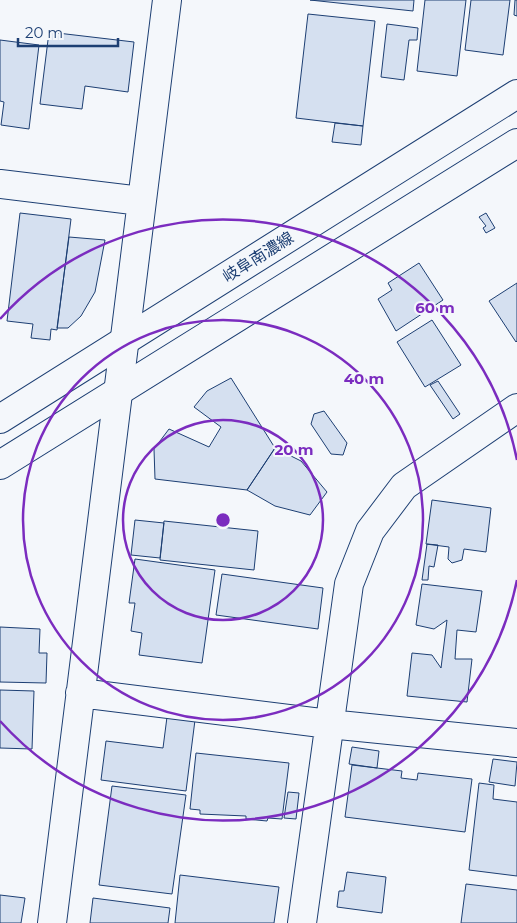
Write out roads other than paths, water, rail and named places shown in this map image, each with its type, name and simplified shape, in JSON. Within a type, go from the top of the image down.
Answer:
[{"type":"street","points":[[52,923],[141,201],[168,0]]},
{"type":"street","name":"岐阜南濃線","points":[[0,419],[517,94]]},
{"type":"street","points":[[0,465],[119,389],[517,143]]},
{"type":"street","points":[[0,184],[141,201]]},
{"type":"street","points":[[302,923],[349,584],[370,532],[404,486],[517,408]]},
{"type":"street","points":[[80,692],[329,724],[517,742]]}]
